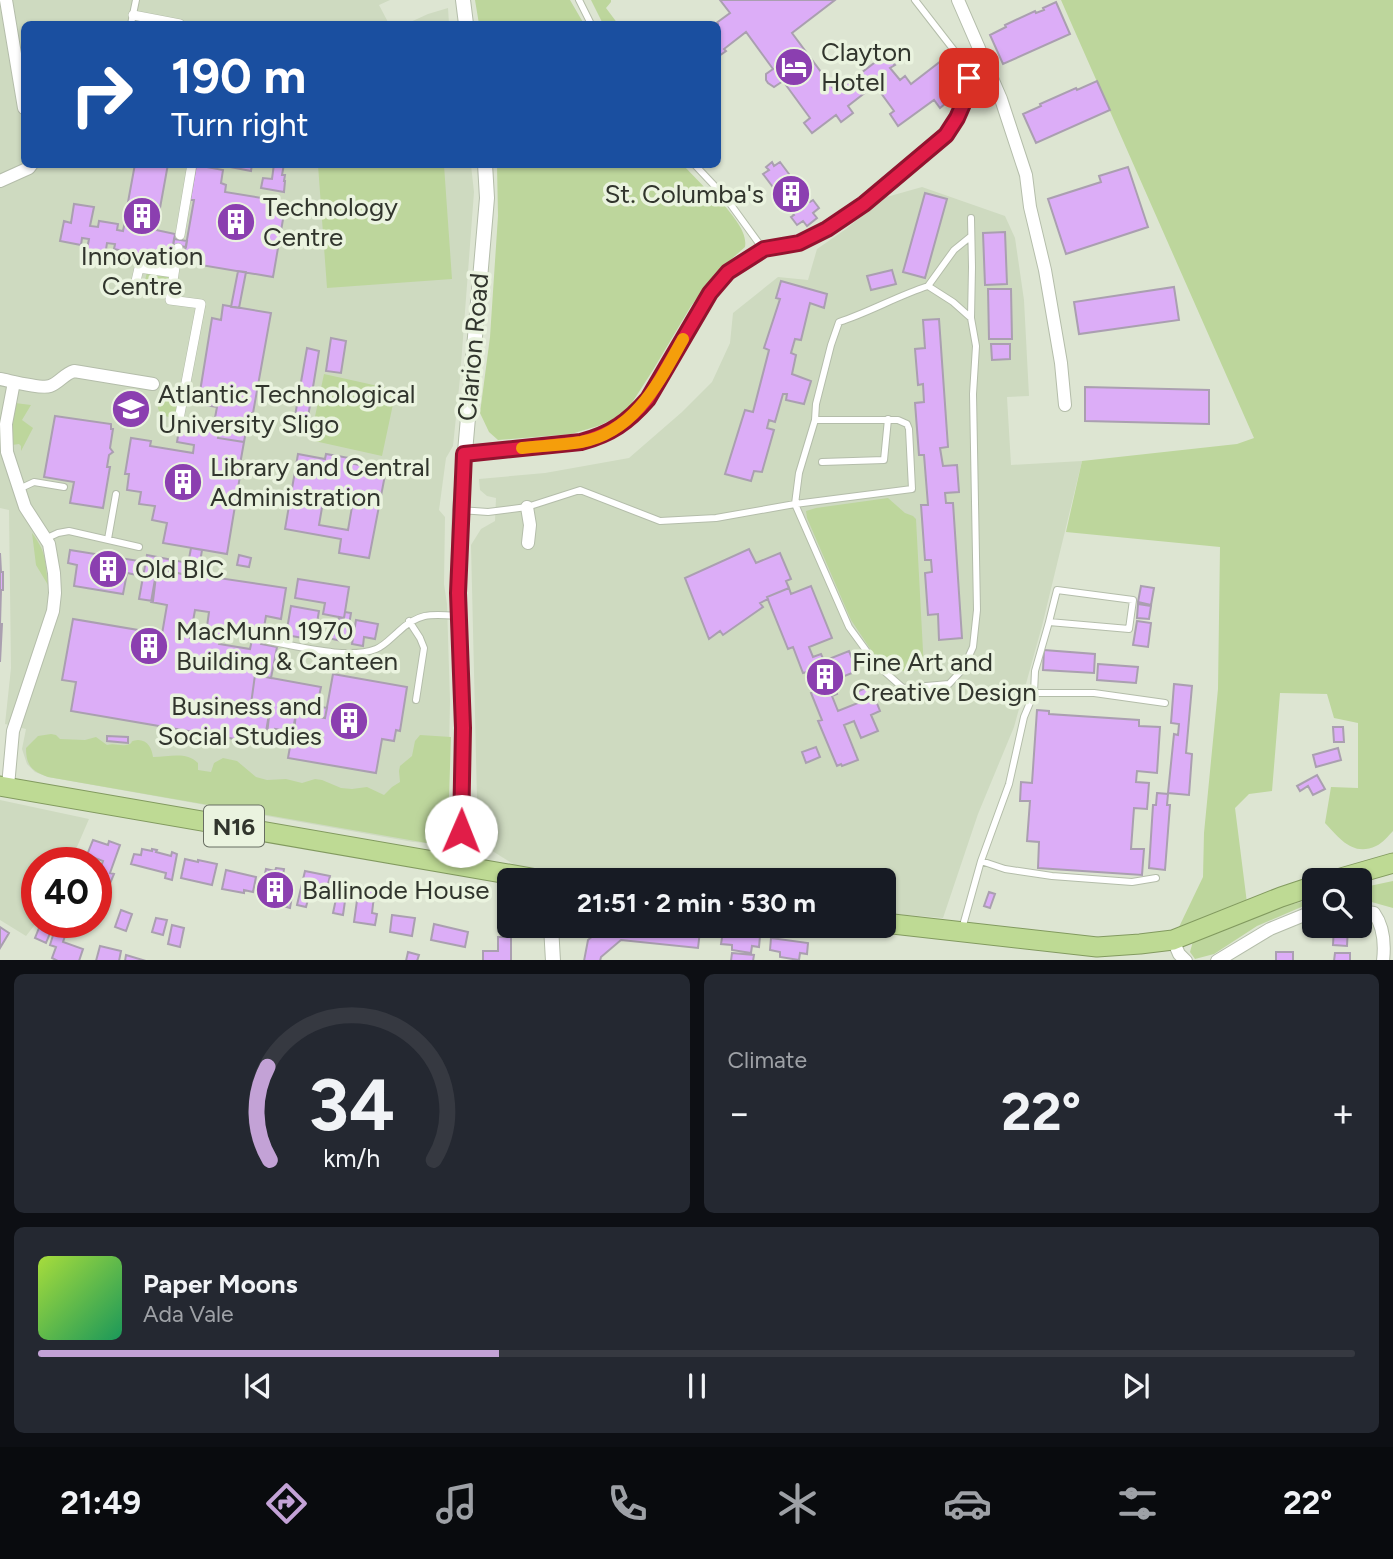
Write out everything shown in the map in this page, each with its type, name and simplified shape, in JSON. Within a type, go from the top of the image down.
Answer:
[{"type":"highway","name":"N16","points":[[4,786],[497,872]]},
{"type":"highway","points":[[1372,869],[1393,863]]},
{"type":"highway","points":[[896,925],[1097,947],[1173,940],[1302,890]]},
{"type":"street","points":[[6,0],[21,90]]},
{"type":"street","points":[[463,0],[466,21]]},
{"type":"street","points":[[958,0],[1001,99],[1026,175],[1059,351],[1065,405]]},
{"type":"street","points":[[0,181],[29,168]]},
{"type":"street","points":[[180,235],[191,168]]},
{"type":"street","name":"Clarion Road","points":[[459,866],[463,728],[458,616],[460,510],[487,198],[485,168]]},
{"type":"street","points":[[178,248],[170,300],[201,304],[179,419]]},
{"type":"street","points":[[136,286],[140,263],[174,273]]},
{"type":"street","points":[[0,379],[47,387],[54,385],[66,373],[74,371],[153,384]]},
{"type":"street","points":[[4,786],[13,731],[54,605],[54,573],[49,544],[25,507],[7,452],[6,424],[14,382]]},
{"type":"street","points":[[527,508],[530,525],[528,543]]},
{"type":"street","points":[[1372,913],[1378,918],[1382,930],[1383,960]]},
{"type":"street","points":[[1219,960],[1270,929],[1302,916]]},
{"type":"street","points":[[552,938],[553,960]]},
{"type":"street","points":[[1173,940],[1185,960]]},
{"type":"lane","points":[[132,20],[135,0]]},
{"type":"lane","points":[[579,0],[589,21]]},
{"type":"lane","points":[[464,454],[581,442],[615,429],[648,399],[710,293],[728,272],[764,249],[799,243],[827,229],[864,204],[946,135],[967,95],[969,78],[960,58],[915,0]]},
{"type":"lane","points":[[698,168],[726,198],[764,249]]},
{"type":"lane","points":[[970,237],[954,250],[928,286],[839,322],[799,473],[795,505],[849,627],[876,664],[903,688],[949,684],[963,669],[973,647],[976,610],[973,394],[975,346],[971,318],[971,218]]},
{"type":"lane","points":[[928,286],[971,318]]},
{"type":"lane","points":[[460,510],[488,512],[527,508],[580,490],[660,521],[716,517],[912,489],[909,429],[906,424],[888,419],[815,420]]},
{"type":"lane","points":[[822,462],[884,460],[888,419]]},
{"type":"lane","points":[[19,489],[34,482],[64,487]]},
{"type":"lane","points":[[108,540],[116,494]]},
{"type":"lane","points":[[45,539],[69,531],[139,547]]},
{"type":"lane","points":[[961,933],[981,861],[1009,784],[1024,717],[1034,693],[1035,671],[1057,590],[1133,600],[1129,629],[1049,622]]},
{"type":"lane","points":[[268,641],[322,651],[360,653],[380,648],[409,621],[430,614],[458,616]]},
{"type":"lane","points":[[409,621],[424,648],[416,700]]},
{"type":"lane","points":[[1034,693],[1094,693],[1166,703]]},
{"type":"lane","points":[[981,861],[1005,869],[1052,876],[1132,882],[1156,878]]},
{"type":"shaded area","name":"Atlantic Technological University Sligo","points":[[0,0],[390,0],[379,5],[387,21],[21,21],[21,168],[471,168],[474,192],[460,378],[453,446],[446,458],[439,510],[445,517],[444,584],[450,701],[442,836],[438,841],[413,842],[48,777],[35,772],[27,764],[22,749],[26,729],[5,724],[11,668],[9,510],[0,508]]},
{"type":"shaded area","points":[[448,8],[449,21],[413,21]]},
{"type":"shaded area","name":"Atlantic Technological University Sligo","points":[[922,187],[1005,216],[1015,238],[1024,300],[1029,396],[1007,397],[1011,465],[1082,461],[1042,626],[1014,727],[978,814],[943,918],[896,914],[896,868],[537,868],[515,865],[478,842],[471,545],[481,529],[495,521],[496,498],[487,496],[480,490],[479,479],[545,473],[629,458],[712,382],[730,343],[733,313],[778,277],[808,280],[817,249],[883,198]]},
{"type":"shaded area","points":[[0,800],[89,819],[77,847],[21,847],[21,933],[0,920]]},
{"type":"green space","points":[[475,0],[570,0],[582,21],[478,21]]},
{"type":"green space","points":[[591,0],[611,0],[606,8],[616,21],[602,21]]},
{"type":"green space","points":[[1061,0],[1393,0],[1393,831],[1379,845],[1360,849],[1347,844],[1325,823],[1331,787],[1358,788],[1358,723],[1334,718],[1327,694],[1280,693],[1272,791],[1249,794],[1235,808],[1247,903],[1179,927],[1203,877],[1204,833],[1218,689],[1220,547],[1066,532],[1082,461],[1237,444],[1254,438]]},
{"type":"green space","points":[[318,168],[444,168],[452,279],[327,288]]},
{"type":"green space","points":[[497,168],[686,168],[714,198],[721,201],[738,222],[744,235],[745,247],[717,272],[691,306],[628,409],[598,426],[571,434],[498,440],[489,432],[480,413],[490,337],[498,216]]},
{"type":"green space","points":[[147,272],[171,276],[169,290],[144,285]]},
{"type":"green space","points":[[324,374],[396,390],[382,456],[310,440]]},
{"type":"green space","points":[[160,394],[168,395],[172,402],[180,407],[178,419],[160,412]]},
{"type":"green space","points":[[15,403],[31,405],[22,420],[33,428],[21,451],[19,444],[12,445]]},
{"type":"green space","points":[[888,498],[916,519],[924,670],[901,671],[877,659],[851,620],[807,518],[806,511],[816,508]]},
{"type":"green space","points":[[32,533],[43,552],[48,585],[36,565]]},
{"type":"green space","points":[[51,734],[60,739],[85,740],[96,737],[107,745],[126,745],[141,740],[149,746],[153,757],[188,757],[198,763],[198,770],[211,772],[214,763],[223,758],[237,761],[256,777],[267,780],[286,779],[302,783],[315,779],[341,788],[367,787],[384,795],[400,782],[400,766],[412,756],[415,741],[420,735],[451,737],[448,828],[440,838],[427,843],[48,777],[31,767],[26,748],[38,736]]},
{"type":"green space","points":[[1393,881],[1393,908],[1372,902],[1372,885]]},
{"type":"green space","points":[[1302,902],[1302,907],[1257,926],[1214,954],[1195,959],[1190,952],[1193,941],[1284,906]]},
{"type":"building","name":"Clayton Hotel","points":[[720,0],[835,0],[792,33],[836,92],[886,54],[895,65],[890,68],[900,80],[905,76],[911,84],[941,61],[956,82],[946,90],[952,98],[940,108],[934,100],[898,126],[890,114],[894,111],[875,85],[848,106],[853,113],[841,122],[836,115],[812,133],[804,123],[810,118],[783,81],[774,87],[766,80],[766,74],[773,69],[746,32],[724,49],[726,51],[721,55],[719,21],[730,13]]},
{"type":"building","points":[[1056,2],[1070,34],[1003,64],[990,35],[1006,27],[1005,25],[1035,11],[1044,10],[1043,8]]},
{"type":"building","points":[[1097,81],[1110,110],[1036,143],[1023,114],[1041,106],[1040,104]]},
{"type":"building","name":"St. Columba's","points":[[772,162],[774,166],[780,162],[810,202],[813,200],[819,208],[813,213],[817,218],[807,226],[803,221],[797,225],[791,217],[794,215],[763,174],[769,170],[766,167]]},
{"type":"building","points":[[1128,167],[1148,227],[1066,254],[1048,199],[1101,182],[1099,176]]},
{"type":"building","name":"Innovation Centre","points":[[134,168],[167,168],[156,230],[175,234],[172,253],[153,250],[151,260],[132,257],[133,253],[114,249],[115,244],[107,243],[104,262],[85,259],[89,239],[82,238],[81,245],[60,241],[64,221],[71,223],[74,204],[94,207],[90,226],[98,227],[99,221],[118,224],[117,230],[123,231],[131,203],[128,202]]},
{"type":"building","name":"Technology Centre","points":[[195,168],[212,168],[223,170],[221,183],[226,185],[225,192],[286,202],[273,277],[183,262],[194,200],[190,200]]},
{"type":"building","points":[[273,168],[283,168],[284,192],[261,188],[263,178],[272,179]]},
{"type":"building","points":[[925,193],[947,199],[925,278],[903,272]]},
{"type":"building","points":[[1005,232],[1007,284],[985,285],[983,233]]},
{"type":"building","points":[[174,239],[187,241],[186,247],[173,245]]},
{"type":"building","points":[[892,270],[896,284],[871,290],[867,276]]},
{"type":"building","points":[[238,271],[246,272],[239,308],[231,307]]},
{"type":"building","points":[[781,281],[827,294],[824,308],[810,303],[801,340],[795,339],[791,353],[796,355],[792,374],[811,381],[804,404],[786,400],[787,394],[783,394],[775,422],[769,420],[767,428],[774,430],[762,472],[754,471],[751,481],[725,474],[745,410],[753,412],[769,350],[764,348],[780,299],[776,298]]},
{"type":"building","points":[[1174,287],[1179,320],[1079,334],[1074,302]]},
{"type":"building","points":[[988,289],[1011,289],[1012,339],[989,339]]},
{"type":"building","points":[[223,305],[271,313],[253,413],[249,413],[244,442],[218,438],[221,424],[214,423],[217,407],[198,404],[212,318],[221,320]]},
{"type":"building","points":[[939,319],[948,447],[940,448],[943,466],[957,465],[959,492],[945,493],[946,503],[953,503],[962,638],[939,640],[938,614],[928,615],[925,573],[932,572],[931,560],[925,560],[921,505],[928,505],[924,455],[919,455],[915,403],[924,402],[923,384],[918,385],[915,349],[925,348],[923,320]]},
{"type":"building","points":[[331,338],[346,341],[341,373],[326,371]]},
{"type":"building","points":[[991,344],[1010,344],[1010,359],[992,360]]},
{"type":"building","points":[[307,348],[319,351],[305,435],[292,433]]},
{"type":"building","points":[[1085,387],[1209,390],[1209,424],[1085,421]]},
{"type":"building","points":[[55,416],[111,424],[113,429],[110,448],[113,452],[109,455],[107,467],[110,467],[103,508],[70,503],[74,482],[44,477]]},
{"type":"building","name":"Library and Central Administration","points":[[181,418],[221,424],[218,438],[244,442],[227,554],[163,543],[167,523],[152,520],[155,506],[139,504],[141,492],[127,490],[129,474],[125,474],[131,438],[151,441],[150,446],[193,453],[194,445],[177,442]]},
{"type":"building","points":[[298,454],[325,459],[326,454],[355,459],[354,464],[386,470],[369,558],[339,553],[341,539],[285,529]],"holes":[[[324,496],[353,501],[348,530],[319,525]]]},
{"type":"building","name":"MacMunn 1970 Building & Canteen","points":[[191,548],[202,550],[198,575],[286,588],[281,619],[266,616],[261,644],[277,647],[271,678],[255,675],[251,704],[270,708],[264,744],[71,711],[76,682],[62,680],[73,619],[162,634],[167,605],[151,602],[157,568],[186,575]],"holes":[[[195,610],[209,612],[205,641],[190,638]],[[222,629],[253,635],[250,649],[219,644]]]},
{"type":"building","points":[[749,549],[756,563],[780,553],[791,579],[786,581],[789,588],[767,597],[768,599],[760,603],[763,607],[723,635],[720,631],[709,639],[685,578]]},
{"type":"building","name":"Old BIC","points":[[70,550],[139,561],[137,575],[127,573],[123,594],[74,586],[77,565],[68,563]]},
{"type":"building","points":[[0,553],[3,590],[0,624]]},
{"type":"building","points":[[147,555],[188,563],[186,575],[157,568],[153,601],[139,599]]},
{"type":"building","points":[[239,555],[251,558],[249,567],[237,565]]},
{"type":"building","points":[[298,579],[349,587],[344,618],[323,614],[325,603],[295,598]]},
{"type":"building","name":"Fine Art and Creative Design","points":[[811,586],[832,638],[809,647],[813,657],[821,654],[824,661],[849,651],[857,671],[832,681],[837,694],[832,696],[838,711],[858,703],[854,693],[870,686],[880,711],[871,715],[878,731],[861,738],[854,721],[844,725],[858,760],[842,766],[837,766],[818,721],[822,720],[811,693],[815,691],[807,672],[803,673],[793,647],[788,649],[767,597],[789,588],[791,594]]},
{"type":"building","points":[[1141,586],[1154,588],[1151,605],[1138,602]]},
{"type":"building","points":[[1138,604],[1151,606],[1149,619],[1137,618]]},
{"type":"building","points":[[291,606],[319,611],[314,640],[286,635]]},
{"type":"building","points":[[345,612],[351,613],[346,642],[328,638],[331,626],[337,627],[339,617],[344,618]]},
{"type":"building","points":[[356,620],[378,624],[375,639],[364,637],[363,646],[352,644]]},
{"type":"building","points":[[1137,621],[1151,623],[1148,647],[1133,645]]},
{"type":"building","points":[[0,624],[2,624],[0,662]]},
{"type":"building","points":[[1044,650],[1095,654],[1094,673],[1043,670]]},
{"type":"building","points":[[1098,664],[1138,667],[1136,683],[1097,680]]},
{"type":"building","name":"Business and Social Studies","points":[[333,674],[407,687],[400,731],[396,730],[394,741],[382,739],[376,773],[288,758],[296,713],[325,718]]},
{"type":"building","points":[[255,675],[321,687],[317,706],[327,708],[325,718],[296,713],[294,732],[275,729],[274,735],[267,734],[270,708],[251,704]]},
{"type":"building","points":[[1174,684],[1192,686],[1186,753],[1192,754],[1189,795],[1168,793],[1174,734],[1178,735],[1179,724],[1171,723]]},
{"type":"building","points":[[1037,710],[1049,711],[1049,714],[1139,720],[1139,726],[1160,727],[1157,773],[1137,771],[1136,782],[1149,783],[1147,809],[1134,808],[1131,849],[1144,849],[1142,875],[1038,868],[1039,842],[1027,841],[1030,801],[1020,801],[1021,782],[1032,783]]},
{"type":"building","points":[[1333,727],[1343,727],[1344,742],[1334,742]]},
{"type":"building","points":[[107,736],[128,737],[128,743],[107,741]]},
{"type":"building","points":[[816,747],[820,757],[806,763],[802,752]]},
{"type":"building","points":[[1338,748],[1341,760],[1316,767],[1313,755]]},
{"type":"building","points":[[1317,775],[1325,789],[1313,795],[1308,786],[1300,791],[1297,786]]},
{"type":"building","points":[[1157,793],[1168,794],[1167,805],[1170,805],[1165,870],[1149,868],[1153,805],[1156,805]]},
{"type":"building","points":[[93,840],[108,845],[109,841],[120,845],[112,867],[112,847],[90,847]]},
{"type":"building","points":[[142,849],[157,850],[156,852],[171,856],[172,852],[177,854],[172,880],[165,878],[166,873],[131,864],[134,854],[141,855]]},
{"type":"building","points":[[185,859],[217,864],[212,885],[181,878]]},
{"type":"building","name":"Ballinode House","points":[[276,868],[284,869],[282,881],[286,882],[285,887],[290,888],[288,895],[292,896],[290,908],[273,903],[275,897],[261,892],[266,869],[275,871]]},
{"type":"building","name":"Ballinode House","points":[[226,870],[256,877],[253,892],[222,889]]},
{"type":"building","points":[[305,871],[330,876],[324,900],[309,896],[306,907],[297,905]]},
{"type":"building","points":[[359,886],[375,888],[372,913],[377,914],[375,925],[354,922]]},
{"type":"building","points":[[989,892],[995,894],[990,908],[984,906]]},
{"type":"building","points":[[336,899],[345,901],[343,915],[333,913]]},
{"type":"building","points":[[121,910],[132,914],[126,931],[115,927]]},
{"type":"building","points":[[392,915],[415,918],[412,936],[390,932]]},
{"type":"building","points":[[156,918],[167,920],[163,935],[152,932]]},
{"type":"building","points":[[434,924],[468,932],[465,947],[431,940]]},
{"type":"building","points":[[172,925],[184,928],[180,947],[168,944]]},
{"type":"building","points":[[0,927],[9,933],[0,948]]},
{"type":"building","points":[[35,938],[48,938],[46,943]]},
{"type":"building","points":[[52,938],[64,938],[63,942],[83,949],[79,960],[56,960],[52,958],[56,947],[50,945]]},
{"type":"building","points":[[498,938],[511,938],[511,960],[483,960],[483,951],[498,951]]},
{"type":"building","points":[[590,938],[699,938],[698,948],[621,940],[600,960],[584,960]]},
{"type":"building","points":[[722,938],[760,938],[759,947],[752,946],[751,953],[732,950],[732,945],[721,944]]},
{"type":"building","points":[[771,938],[808,943],[807,954],[800,953],[799,960],[780,957],[780,952],[770,950]]},
{"type":"building","points":[[1333,938],[1347,938],[1347,946],[1333,945]]},
{"type":"building","points":[[100,946],[121,951],[119,960],[96,960]]},
{"type":"building","points":[[408,952],[419,955],[417,960],[406,960]]},
{"type":"building","points":[[1276,952],[1293,952],[1293,960],[1276,960]]},
{"type":"building","points":[[732,953],[754,955],[753,960],[731,960]]},
{"type":"building","points":[[1335,953],[1350,953],[1350,960],[1334,960]]},
{"type":"building","points":[[126,955],[143,960],[125,960]]},
{"type":"slow traffic","points":[[522,448],[581,442],[615,429],[648,399],[683,339]]},
{"type":"place","name":"Clayton Hotel","points":[[794,67]]},
{"type":"place","name":"St. Columba's","points":[[791,194]]},
{"type":"place","name":"Innovation Centre","points":[[142,216]]},
{"type":"place","name":"Technology Centre","points":[[236,222]]},
{"type":"place","name":"Atlantic Technological University Sligo","points":[[131,409]]},
{"type":"place","name":"Library and Central Administration","points":[[183,482]]},
{"type":"place","name":"Old BIC","points":[[108,569]]},
{"type":"place","name":"MacMunn 1970 Building & Canteen","points":[[149,646]]},
{"type":"place","name":"Fine Art and Creative Design","points":[[825,677]]},
{"type":"place","name":"Business and Social Studies","points":[[349,721]]},
{"type":"place","name":"Ballinode House","points":[[275,890]]},
{"type":"route","points":[[461,831],[463,728],[458,593],[464,454],[581,442],[615,429],[648,399],[710,293],[728,272],[764,249],[799,243],[827,229],[864,204],[946,135],[967,95],[969,78]]}]
